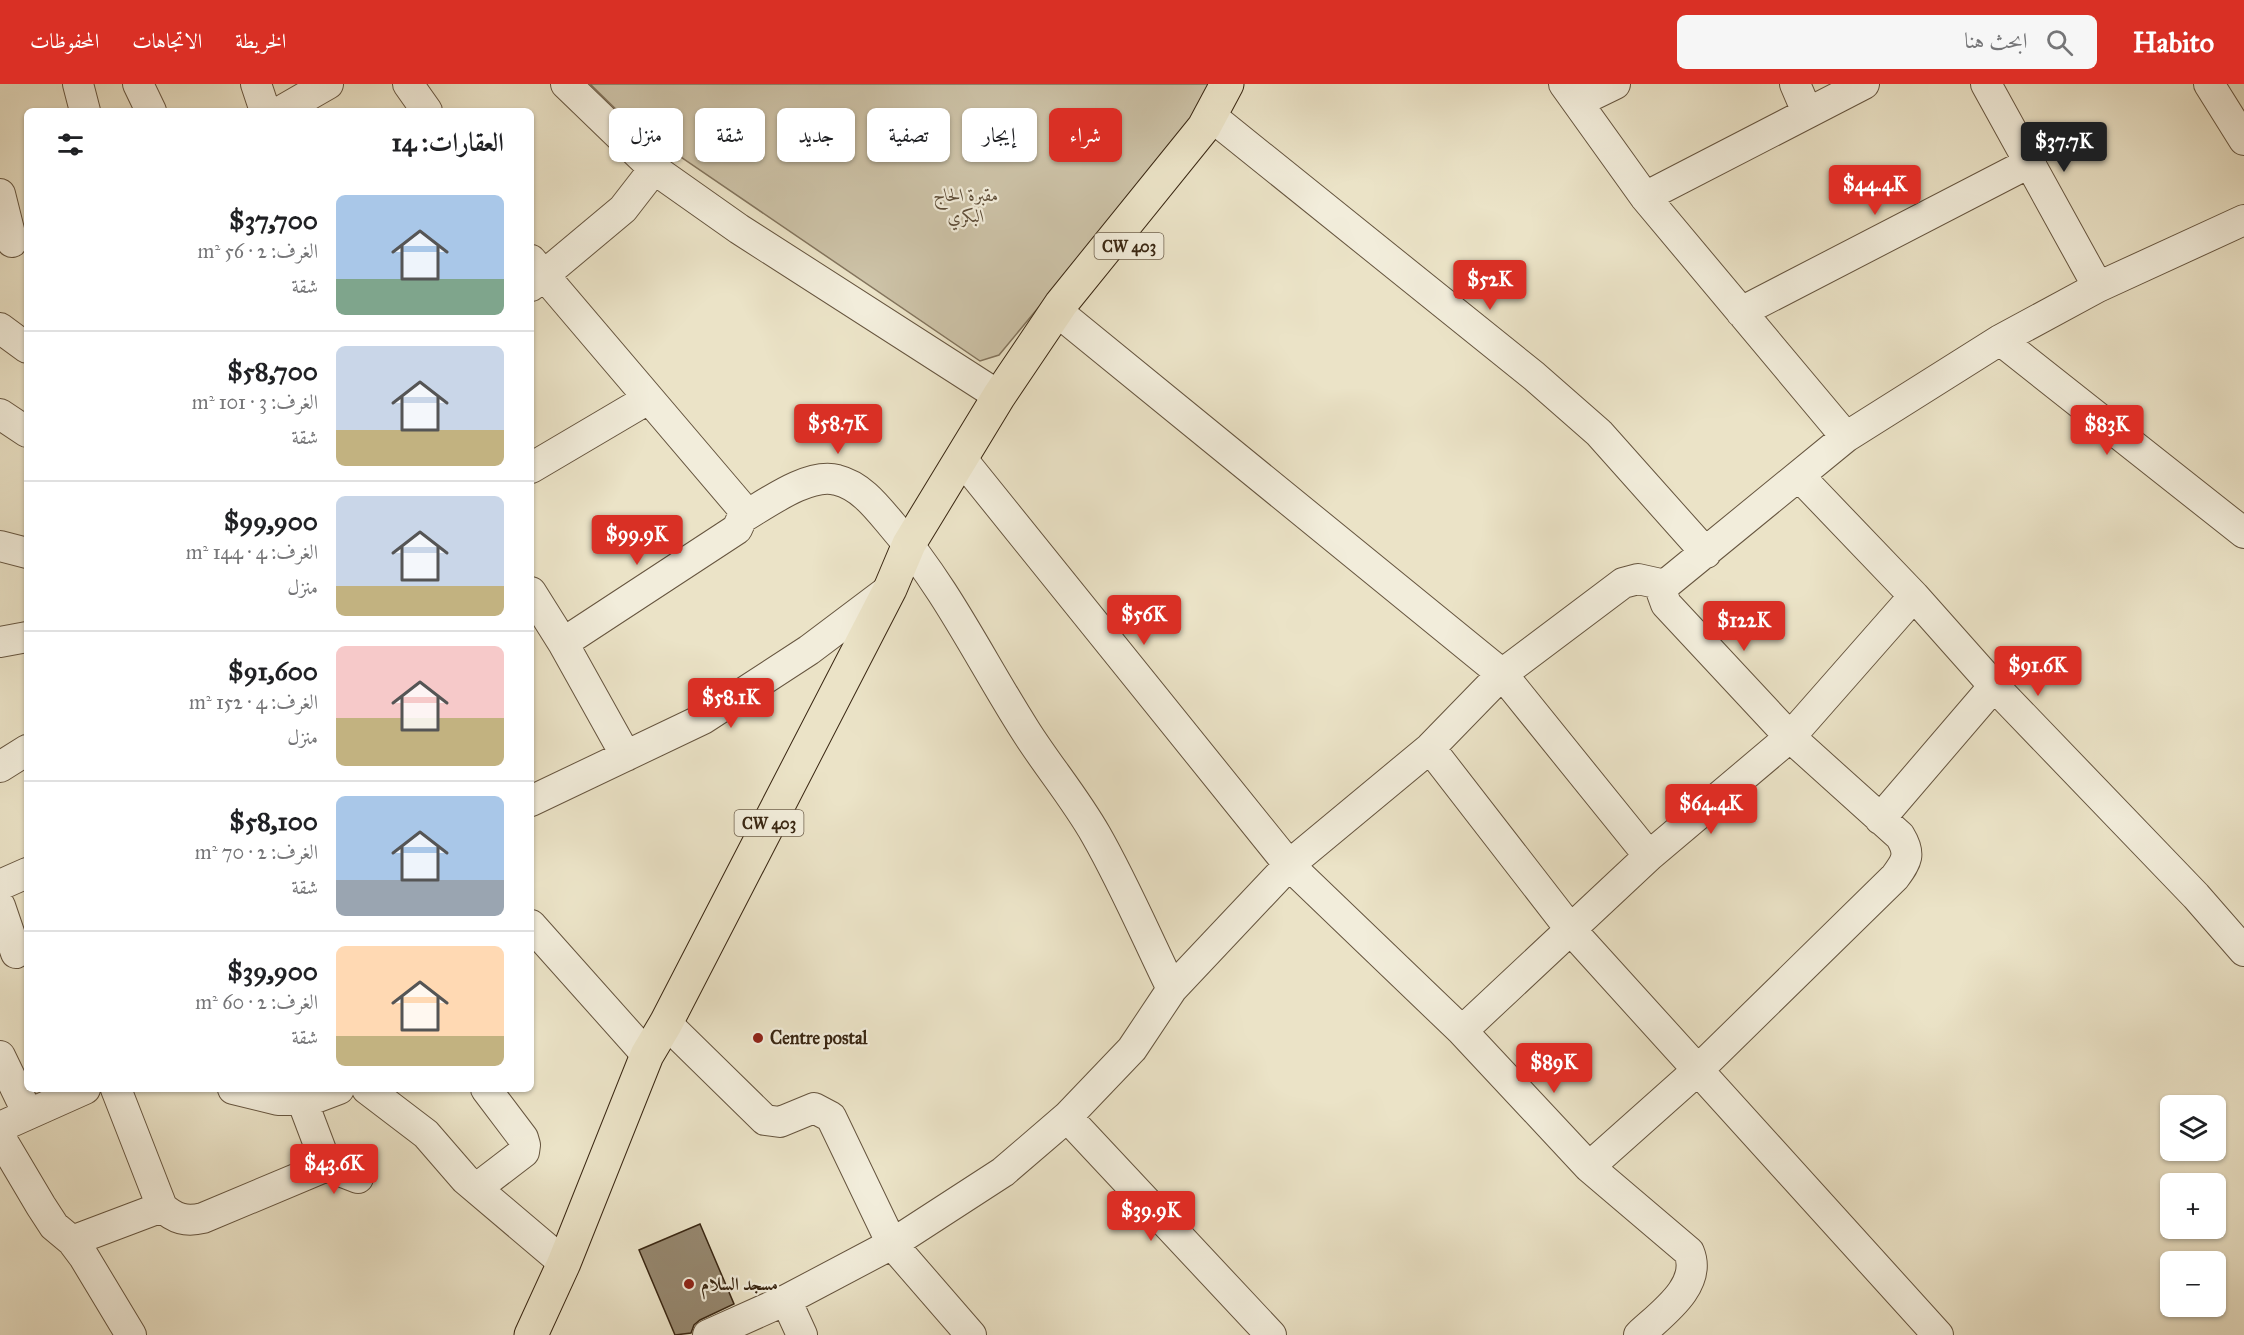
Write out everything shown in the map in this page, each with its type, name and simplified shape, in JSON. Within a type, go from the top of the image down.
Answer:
[{"type":"main road","name":"CW 403","points":[[531,1335],[564,1263],[647,1055],[666,1023],[890,590],[909,544],[999,396],[1061,304],[1204,127],[1227,84]]},
{"type":"main road","name":"CW 403","points":[[999,396],[1069,321],[1192,169],[1222,125],[1242,84]]},
{"type":"main road","name":"CW 403","points":[[511,1335],[564,1263]]},
{"type":"street","points":[[78,84],[84,108]]},
{"type":"street","points":[[138,84],[150,108]]},
{"type":"street","points":[[256,84],[264,108]]},
{"type":"street","points":[[286,108],[328,84]]},
{"type":"street","points":[[408,84],[425,108]]},
{"type":"street","points":[[566,84],[654,169],[739,230],[999,396]]},
{"type":"street","points":[[1615,84],[1571,93],[1645,197],[1846,437]]},
{"type":"street","points":[[1795,84],[1807,112]]},
{"type":"street","points":[[1645,197],[1864,84]]},
{"type":"street","points":[[1986,84],[2098,287]]},
{"type":"street","points":[[2209,84],[2234,104],[2244,141]]},
{"type":"street","points":[[1222,125],[1534,376],[1591,426],[1706,553]]},
{"type":"street","points":[[1741,312],[2031,162]]},
{"type":"street","points":[[563,643],[737,529],[742,518],[743,508],[535,274],[623,208],[654,169]]},
{"type":"street","points":[[0,194],[13,241]]},
{"type":"street","points":[[1589,1167],[1698,1069],[1895,877],[1905,864],[1906,846],[1900,836],[1790,737],[1666,604],[1662,593],[1665,585],[1846,437],[2000,340],[2098,287],[2244,220]]},
{"type":"street","points":[[1069,321],[1502,674],[1649,856]]},
{"type":"street","points":[[0,328],[24,346]]},
{"type":"street","points":[[2000,340],[2244,533]]},
{"type":"street","points":[[534,466],[648,399]]},
{"type":"street","points":[[0,414],[24,430]]},
{"type":"street","points":[[961,458],[1289,865],[1462,1031],[1589,1167],[1689,1252],[1691,1256],[1690,1275],[1678,1298],[1639,1335]]},
{"type":"street","points":[[1799,476],[1914,596],[1994,686],[2196,896],[2244,951]]},
{"type":"street","points":[[742,518],[801,485],[817,479],[836,479],[868,496],[909,544],[942,590],[1007,701],[1096,834],[1172,989]]},
{"type":"street","points":[[0,546],[24,552]]},
{"type":"street","points":[[708,1335],[786,1300],[892,1244],[1003,1172],[1067,1117],[1132,1049],[1172,989],[1289,865],[1430,748],[1502,674],[1623,583],[1638,579],[1665,585]]},
{"type":"street","points":[[534,800],[703,719],[809,650],[890,590]]},
{"type":"street","points":[[1462,1031],[1649,856],[1790,737],[1914,596]]},
{"type":"street","points":[[534,597],[563,643],[626,756]]},
{"type":"street","points":[[0,642],[24,638]]},
{"type":"street","points":[[1880,819],[1994,686]]},
{"type":"street","points":[[1430,748],[1571,930],[1938,1335]]},
{"type":"street","points":[[0,885],[24,874]]},
{"type":"street","points":[[0,906],[14,954]]},
{"type":"street","points":[[534,929],[647,1055]]},
{"type":"street","points":[[666,1023],[765,1120],[780,1122],[814,1108],[831,1117],[892,1244],[971,1335]]},
{"type":"street","points":[[0,1056],[28,1114]]},
{"type":"street","points":[[0,1127],[78,1092]]},
{"type":"street","points":[[117,1092],[162,1207],[180,1219],[195,1220],[327,1166]]},
{"type":"street","points":[[255,1092],[310,1100],[331,1092]]},
{"type":"street","points":[[371,1092],[426,1134],[465,1179],[564,1263]]},
{"type":"street","points":[[477,1188],[524,1152],[525,1145],[524,1138],[488,1092]]},
{"type":"street","points":[[285,1096],[327,1166],[358,1178]]},
{"type":"street","points":[[1067,1117],[1271,1335]]},
{"type":"street","points":[[0,1137],[54,1226],[72,1241],[131,1335]]},
{"type":"street","points":[[72,1241],[162,1207]]},
{"type":"street","points":[[786,1300],[802,1335]]},
{"type":"green space","name":"مقبرة الحاج البكري","points":[[590,84],[1220,84],[1205,107],[999,355],[980,361],[683,158],[683,108],[615,108]]},
{"type":"building","name":"مسجد السلام","points":[[700,1224],[734,1304],[700,1320],[694,1325],[691,1333],[675,1335],[639,1250]]},
{"type":"place","name":"Centre postal","points":[[758,1038]]},
{"type":"place","name":"مسجد السلام","points":[[689,1284]]}]
